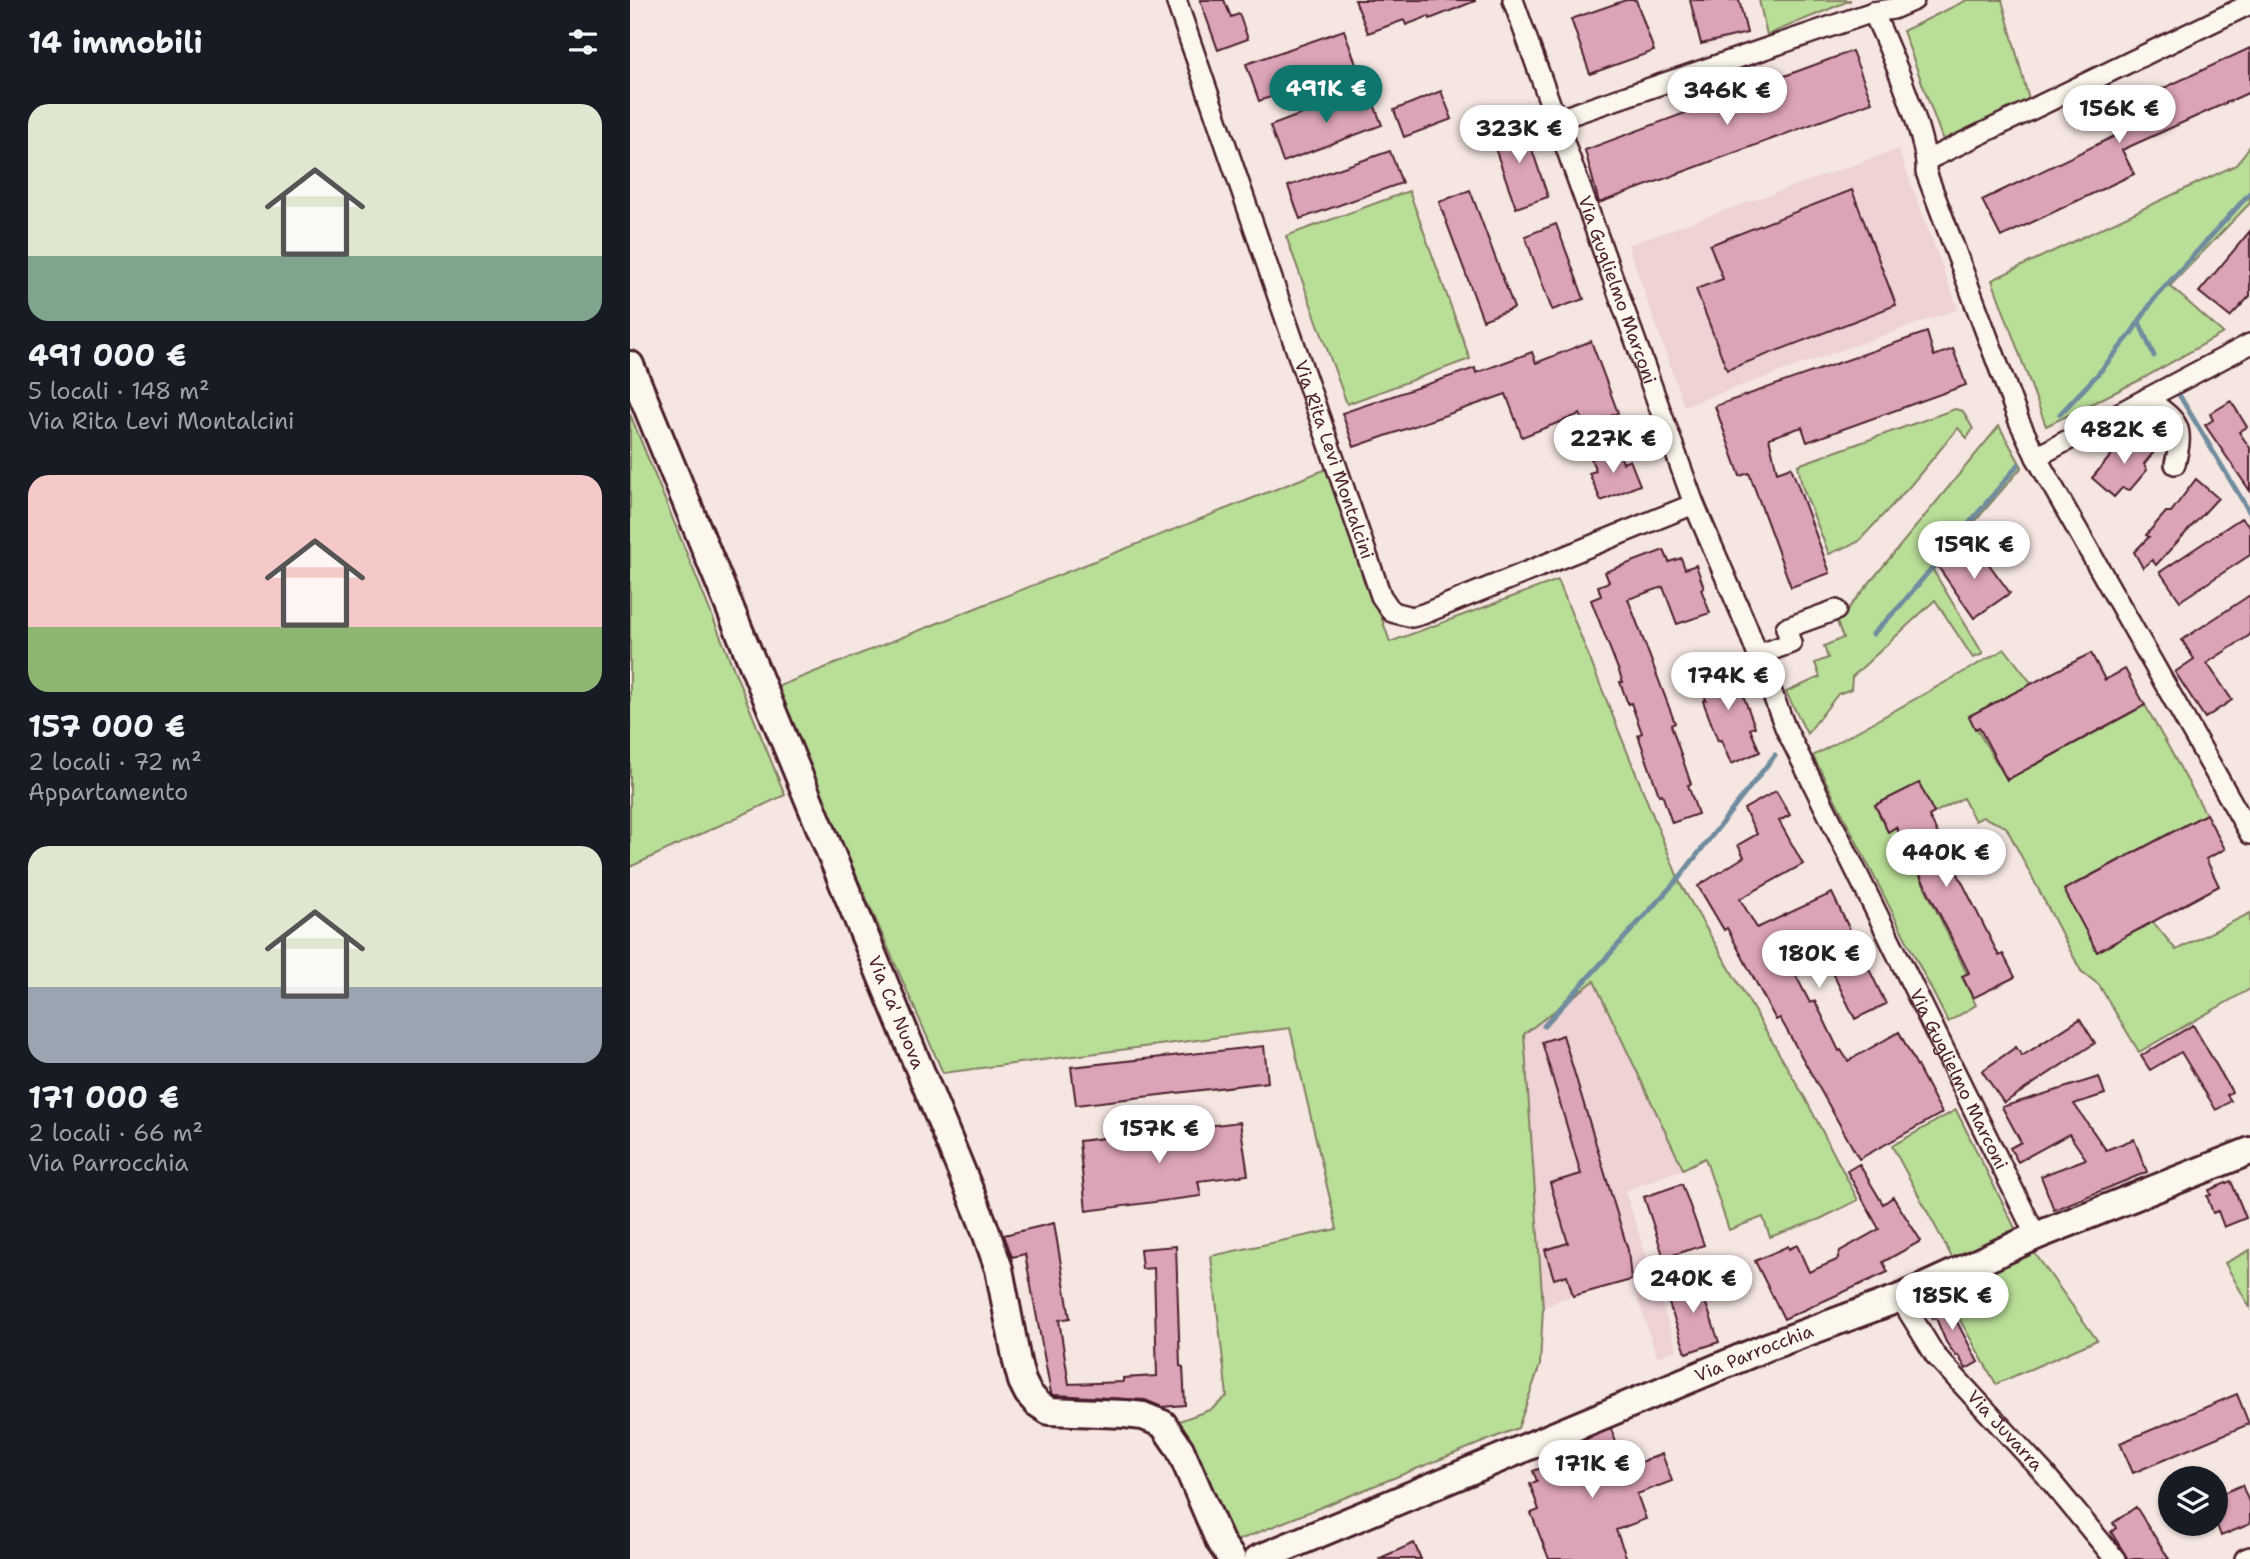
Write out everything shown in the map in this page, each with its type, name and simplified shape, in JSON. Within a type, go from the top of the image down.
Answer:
[{"type":"street","name":"Via Rita Levi Montalcini","points":[[1176,0],[1381,596],[1392,612],[1412,617],[1423,614],[1693,505]]},
{"type":"street","name":"Via Guglielmo Marconi","points":[[1513,0],[1693,505],[1758,655],[1785,727],[2036,1236]]},
{"type":"street","points":[[1556,120],[1873,12],[1893,9],[1913,0]]},
{"type":"street","points":[[1927,160],[2250,5]]},
{"type":"street","points":[[1873,12],[1909,105],[1927,160],[1926,172],[2019,421],[2036,457],[2250,834]]},
{"type":"street","points":[[2036,457],[2147,398],[2249,349]]},
{"type":"street","name":"Via Ca' Nuova","points":[[630,365],[982,1221],[999,1269],[1022,1381],[1037,1403],[1049,1411],[1143,1416],[1163,1424],[1180,1449],[1220,1542],[1232,1559]]},
{"type":"street","points":[[2147,398],[2172,417],[2179,427],[2180,445],[2175,464]]},
{"type":"street","points":[[1758,655],[1791,643],[1786,628],[1836,610]]},
{"type":"street","name":"Via Parrocchia","points":[[1258,1559],[1766,1347],[1900,1298],[2036,1236],[2250,1151]]},
{"type":"street","name":"Via Juvarra","points":[[1900,1298],[1935,1355],[2044,1473],[2115,1559]]},
{"type":"street","points":[[2245,1559],[2250,1557]]},
{"type":"shaded area","points":[[1898,149],[1958,309],[1684,406],[1628,245]]},
{"type":"shaded area","points":[[1594,980],[1683,1169],[1625,1191],[1677,1350],[1657,1357],[1631,1280],[1562,1299],[1543,1308],[1524,1034]]},
{"type":"green space","points":[[1759,0],[1851,0],[1767,35]]},
{"type":"green space","points":[[1967,0],[2002,0],[2029,100],[1944,143],[1903,31]]},
{"type":"green space","points":[[2250,146],[2250,203],[2170,286],[2223,333],[2140,380],[2046,426],[1992,280],[2236,165]]},
{"type":"green space","points":[[1409,191],[1470,359],[1347,404],[1286,236]]},
{"type":"green space","points":[[1955,409],[1963,411],[1973,429],[1967,438],[1958,428],[1910,486],[1858,542],[1829,554],[1802,486],[1798,465]]},
{"type":"green space","points":[[630,414],[785,795],[630,867]]},
{"type":"green space","points":[[1999,426],[2022,467],[1933,570],[1983,654],[1973,658],[1935,600],[1852,677],[1851,689],[1838,694],[1807,734],[1786,692],[1820,677],[1815,663],[1828,658],[1824,646],[1843,638],[1837,622]]},
{"type":"green space","points":[[1329,468],[1390,642],[1558,580],[1681,885],[1805,1098],[1858,1200],[1820,1219],[1770,1237],[1763,1217],[1729,1230],[1705,1158],[1683,1169],[1594,981],[1524,1034],[1543,1308],[1540,1365],[1518,1428],[1232,1543],[1179,1421],[1212,1409],[1227,1396],[1211,1256],[1337,1229],[1290,1028],[943,1073],[774,688]]},
{"type":"green space","points":[[2005,649],[2032,684],[1969,716],[2007,780],[2145,705],[2206,814],[2065,889],[2097,952],[2153,922],[2176,950],[2250,913],[2250,989],[2139,1052],[2099,985],[2081,971],[2006,827],[1983,817],[1975,821],[1963,798],[1934,813],[1919,783],[1875,806],[1888,831],[1896,827],[1967,974],[1962,977],[1976,1005],[1948,1022],[1813,756]]},
{"type":"green space","points":[[1956,1110],[2016,1233],[1955,1263],[1892,1146]]},
{"type":"green space","points":[[2026,1241],[2097,1340],[1996,1384],[1938,1281]]},
{"type":"green space","points":[[2250,1250],[2250,1308],[2225,1263]]},
{"type":"building","points":[[1200,0],[1224,0],[1231,17],[1239,14],[1248,39],[1218,50]]},
{"type":"building","points":[[1355,0],[1475,1],[1430,19],[1429,16],[1406,25],[1404,20],[1368,33]]},
{"type":"building","points":[[1626,0],[1636,0],[1654,51],[1590,74],[1571,19]]},
{"type":"building","points":[[1690,0],[1739,0],[1747,33],[1701,44]]},
{"type":"building","points":[[1344,30],[1357,67],[1259,101],[1246,64]]},
{"type":"building","points":[[2250,48],[2250,92],[2122,150],[2134,174],[2001,237],[1982,200],[2121,133],[2112,112]]},
{"type":"building","points":[[1852,51],[1872,102],[1599,203],[1585,150]]},
{"type":"building","points":[[1368,89],[1382,125],[1283,162],[1270,126]]},
{"type":"building","points":[[1441,91],[1452,119],[1404,137],[1394,110]]},
{"type":"building","points":[[1523,123],[1548,197],[1516,208],[1490,134]]},
{"type":"building","points":[[1390,151],[1402,183],[1300,219],[1288,186]]},
{"type":"building","points":[[1470,190],[1514,308],[1483,320],[1439,202]]},
{"type":"building","points":[[1852,190],[1896,305],[1727,370],[1696,289],[1723,279],[1710,245]]},
{"type":"building","points":[[1556,224],[1584,299],[1552,310],[1525,236]]},
{"type":"building","points":[[2250,231],[2250,296],[2230,317],[2199,292]]},
{"type":"building","points":[[1927,332],[1934,356],[1953,349],[1966,385],[1807,442],[1802,427],[1769,438],[1777,472],[1791,467],[1830,573],[1791,587],[1749,473],[1740,476],[1715,406]]},
{"type":"building","points":[[1591,341],[1618,413],[1585,426],[1580,414],[1522,437],[1506,394],[1354,447],[1342,413],[1475,368],[1476,373],[1532,352],[1536,363]]},
{"type":"building","points":[[2231,401],[2247,427],[2239,432],[2250,448],[2250,491],[2205,425],[2213,420],[2210,414]]},
{"type":"building","points":[[2130,433],[2153,453],[2144,464],[2147,470],[2130,490],[2122,488],[2114,497],[2092,478]]},
{"type":"building","points":[[1617,448],[1623,463],[1630,460],[1640,485],[1601,501],[1589,473],[1596,471],[1591,459]]},
{"type":"building","points":[[2196,479],[2218,498],[2156,565],[2152,560],[2143,568],[2134,552],[2149,537],[2146,535],[2166,512],[2171,512]]},
{"type":"building","points":[[2241,518],[2250,526],[2250,555],[2180,601],[2160,572]]},
{"type":"building","points":[[1955,548],[1961,554],[1977,548],[2010,593],[1974,618],[1939,568]]},
{"type":"building","points":[[1664,550],[1669,562],[1681,558],[1685,569],[1696,565],[1710,613],[1677,624],[1663,587],[1628,599],[1675,723],[1671,725],[1698,814],[1672,823],[1662,794],[1659,795],[1638,735],[1642,733],[1631,703],[1628,704],[1620,682],[1623,682],[1591,600],[1601,596],[1598,586],[1609,582],[1605,572]]},
{"type":"building","points":[[2250,595],[2250,635],[2207,663],[2232,700],[2205,718],[2175,672],[2194,659],[2182,640]]},
{"type":"building","points":[[2091,653],[2105,680],[2125,669],[2145,705],[2007,780],[1979,727],[1975,729],[1969,716]]},
{"type":"building","points":[[1727,661],[1755,727],[1750,729],[1760,752],[1731,764],[1721,740],[1718,741],[1696,673]]},
{"type":"building","points":[[1919,783],[1934,813],[1929,816],[1999,956],[2003,954],[2015,977],[1973,998],[1962,976],[1969,973],[1896,827],[1888,832],[1875,805]]},
{"type":"building","points":[[1776,791],[1790,815],[1779,821],[1803,864],[1740,899],[1757,928],[1832,893],[1886,1004],[1855,1019],[1825,957],[1794,972],[1810,1003],[1815,1001],[1839,1051],[1841,1050],[1848,1061],[1899,1032],[1942,1113],[1859,1159],[1780,1018],[1776,1020],[1727,928],[1724,930],[1698,886],[1744,857],[1738,845],[1757,834],[1744,809]]},
{"type":"building","points":[[2206,814],[2225,849],[2206,859],[2219,886],[2097,952],[2064,890]]},
{"type":"building","points":[[2080,1019],[2095,1043],[2004,1103],[1982,1071],[2016,1047],[2022,1056]]},
{"type":"building","points":[[2193,1025],[2232,1092],[2227,1095],[2231,1101],[2216,1110],[2181,1052],[2150,1070],[2141,1056]]},
{"type":"building","points":[[1563,1035],[1628,1250],[1631,1280],[1573,1296],[1567,1275],[1554,1279],[1545,1250],[1568,1243],[1550,1183],[1581,1174],[1542,1042]]},
{"type":"building","points":[[1264,1046],[1268,1082],[1076,1105],[1071,1067]]},
{"type":"building","points":[[2099,1077],[2105,1094],[2074,1104],[2106,1150],[2134,1139],[2147,1172],[2054,1210],[2041,1176],[2086,1159],[2069,1134],[2018,1162],[2010,1148],[2021,1142],[2002,1107]]},
{"type":"building","points":[[1240,1122],[1248,1175],[1198,1181],[1201,1196],[1086,1211],[1079,1141]]},
{"type":"building","points":[[1859,1164],[1883,1204],[1893,1197],[1921,1241],[1883,1262],[1888,1272],[1784,1319],[1755,1261],[1788,1246],[1789,1249],[1797,1245],[1809,1272],[1837,1260],[1840,1251],[1879,1229],[1847,1171]]},
{"type":"building","points":[[2231,1181],[2246,1218],[2224,1227],[2218,1211],[2213,1213],[2207,1196],[2211,1195],[2209,1190]]},
{"type":"building","points":[[1682,1184],[1704,1245],[1664,1258],[1644,1197]]},
{"type":"building","points":[[1054,1223],[1070,1318],[1059,1320],[1069,1384],[1123,1382],[1123,1378],[1157,1376],[1154,1268],[1142,1269],[1140,1249],[1176,1246],[1180,1366],[1183,1367],[1185,1405],[1162,1407],[1145,1400],[1051,1393],[1025,1254],[1012,1257],[1004,1235]]},
{"type":"building","points":[[1705,1279],[1711,1294],[1704,1298],[1719,1342],[1686,1353],[1665,1292]]},
{"type":"building","points":[[1944,1297],[1978,1362],[1966,1369],[1946,1342],[1936,1318],[1933,1319],[1926,1305]]},
{"type":"building","points":[[2237,1394],[2249,1424],[2133,1473],[2120,1443]]},
{"type":"building","points":[[1611,1429],[1626,1468],[1662,1454],[1672,1481],[1637,1494],[1646,1519],[1616,1530],[1627,1559],[1549,1559],[1531,1513],[1539,1510],[1530,1484],[1537,1481],[1533,1471],[1583,1452],[1579,1442]]},
{"type":"building","points":[[2242,1485],[2250,1505],[2250,1524],[2228,1533],[2228,1491]]},
{"type":"building","points":[[2136,1507],[2169,1559],[2128,1559],[2111,1532],[2116,1528],[2113,1523]]},
{"type":"building","points":[[1414,1543],[1421,1559],[1378,1559]]},
{"type":"waterway","points":[[2060,414],[2130,335],[2154,299],[2250,193]]},
{"type":"waterway","points":[[2139,322],[2154,356]]},
{"type":"waterway","points":[[2178,393],[2250,513]]},
{"type":"waterway","points":[[1873,634],[1900,606],[2018,465]]},
{"type":"waterway","points":[[1544,1026],[1679,878],[1775,755]]}]
